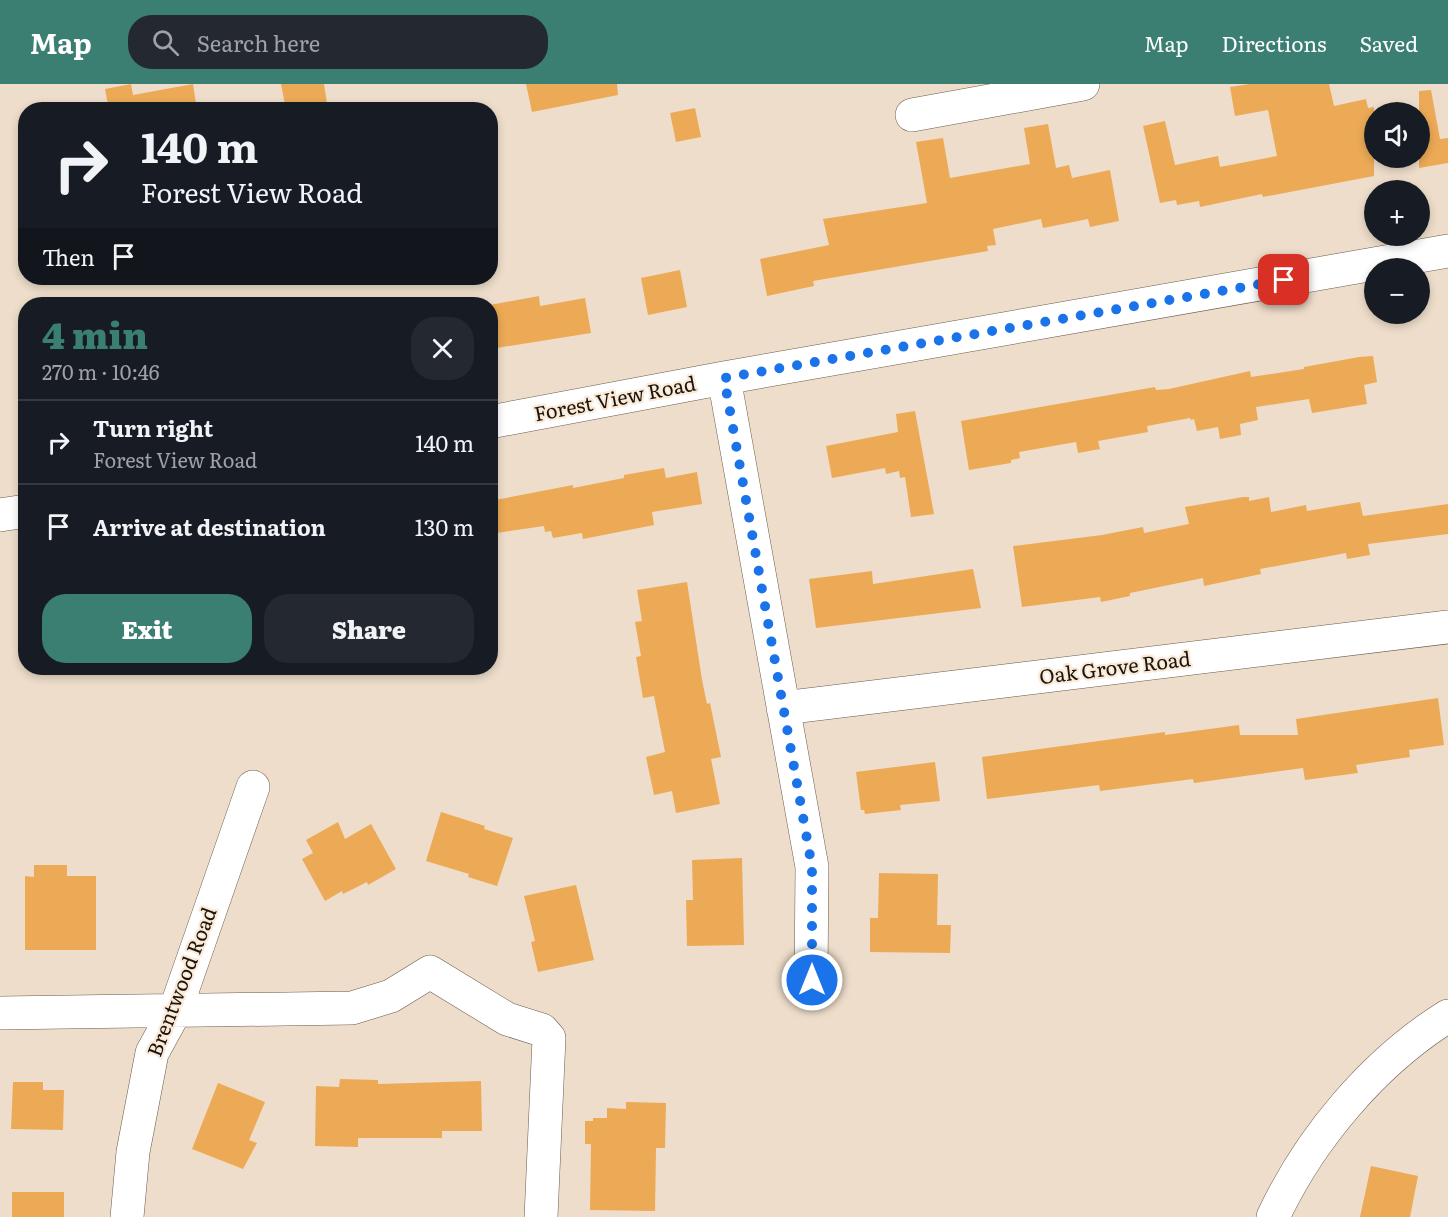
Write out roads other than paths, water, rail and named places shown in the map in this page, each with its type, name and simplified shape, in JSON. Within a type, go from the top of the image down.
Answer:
[{"type":"street","points":[[912,115],[1083,84]]},
{"type":"street","name":"Forest View Road","points":[[498,420],[724,378],[1448,251]]},
{"type":"street","points":[[724,378],[812,867],[812,980]]},
{"type":"street","points":[[0,515],[18,512]]},
{"type":"street","name":"Oak Grove Road","points":[[783,708],[1448,627]]},
{"type":"street","name":"Brentwood Road","points":[[127,1217],[133,1152],[152,1053],[175,1011],[252,787]]},
{"type":"street","points":[[0,1013],[352,1008],[391,996],[430,972],[507,1019],[542,1030],[549,1038],[541,1217]]},
{"type":"street","points":[[1273,1217],[1280,1201],[1327,1127],[1374,1074],[1431,1026],[1448,1016]]}]
